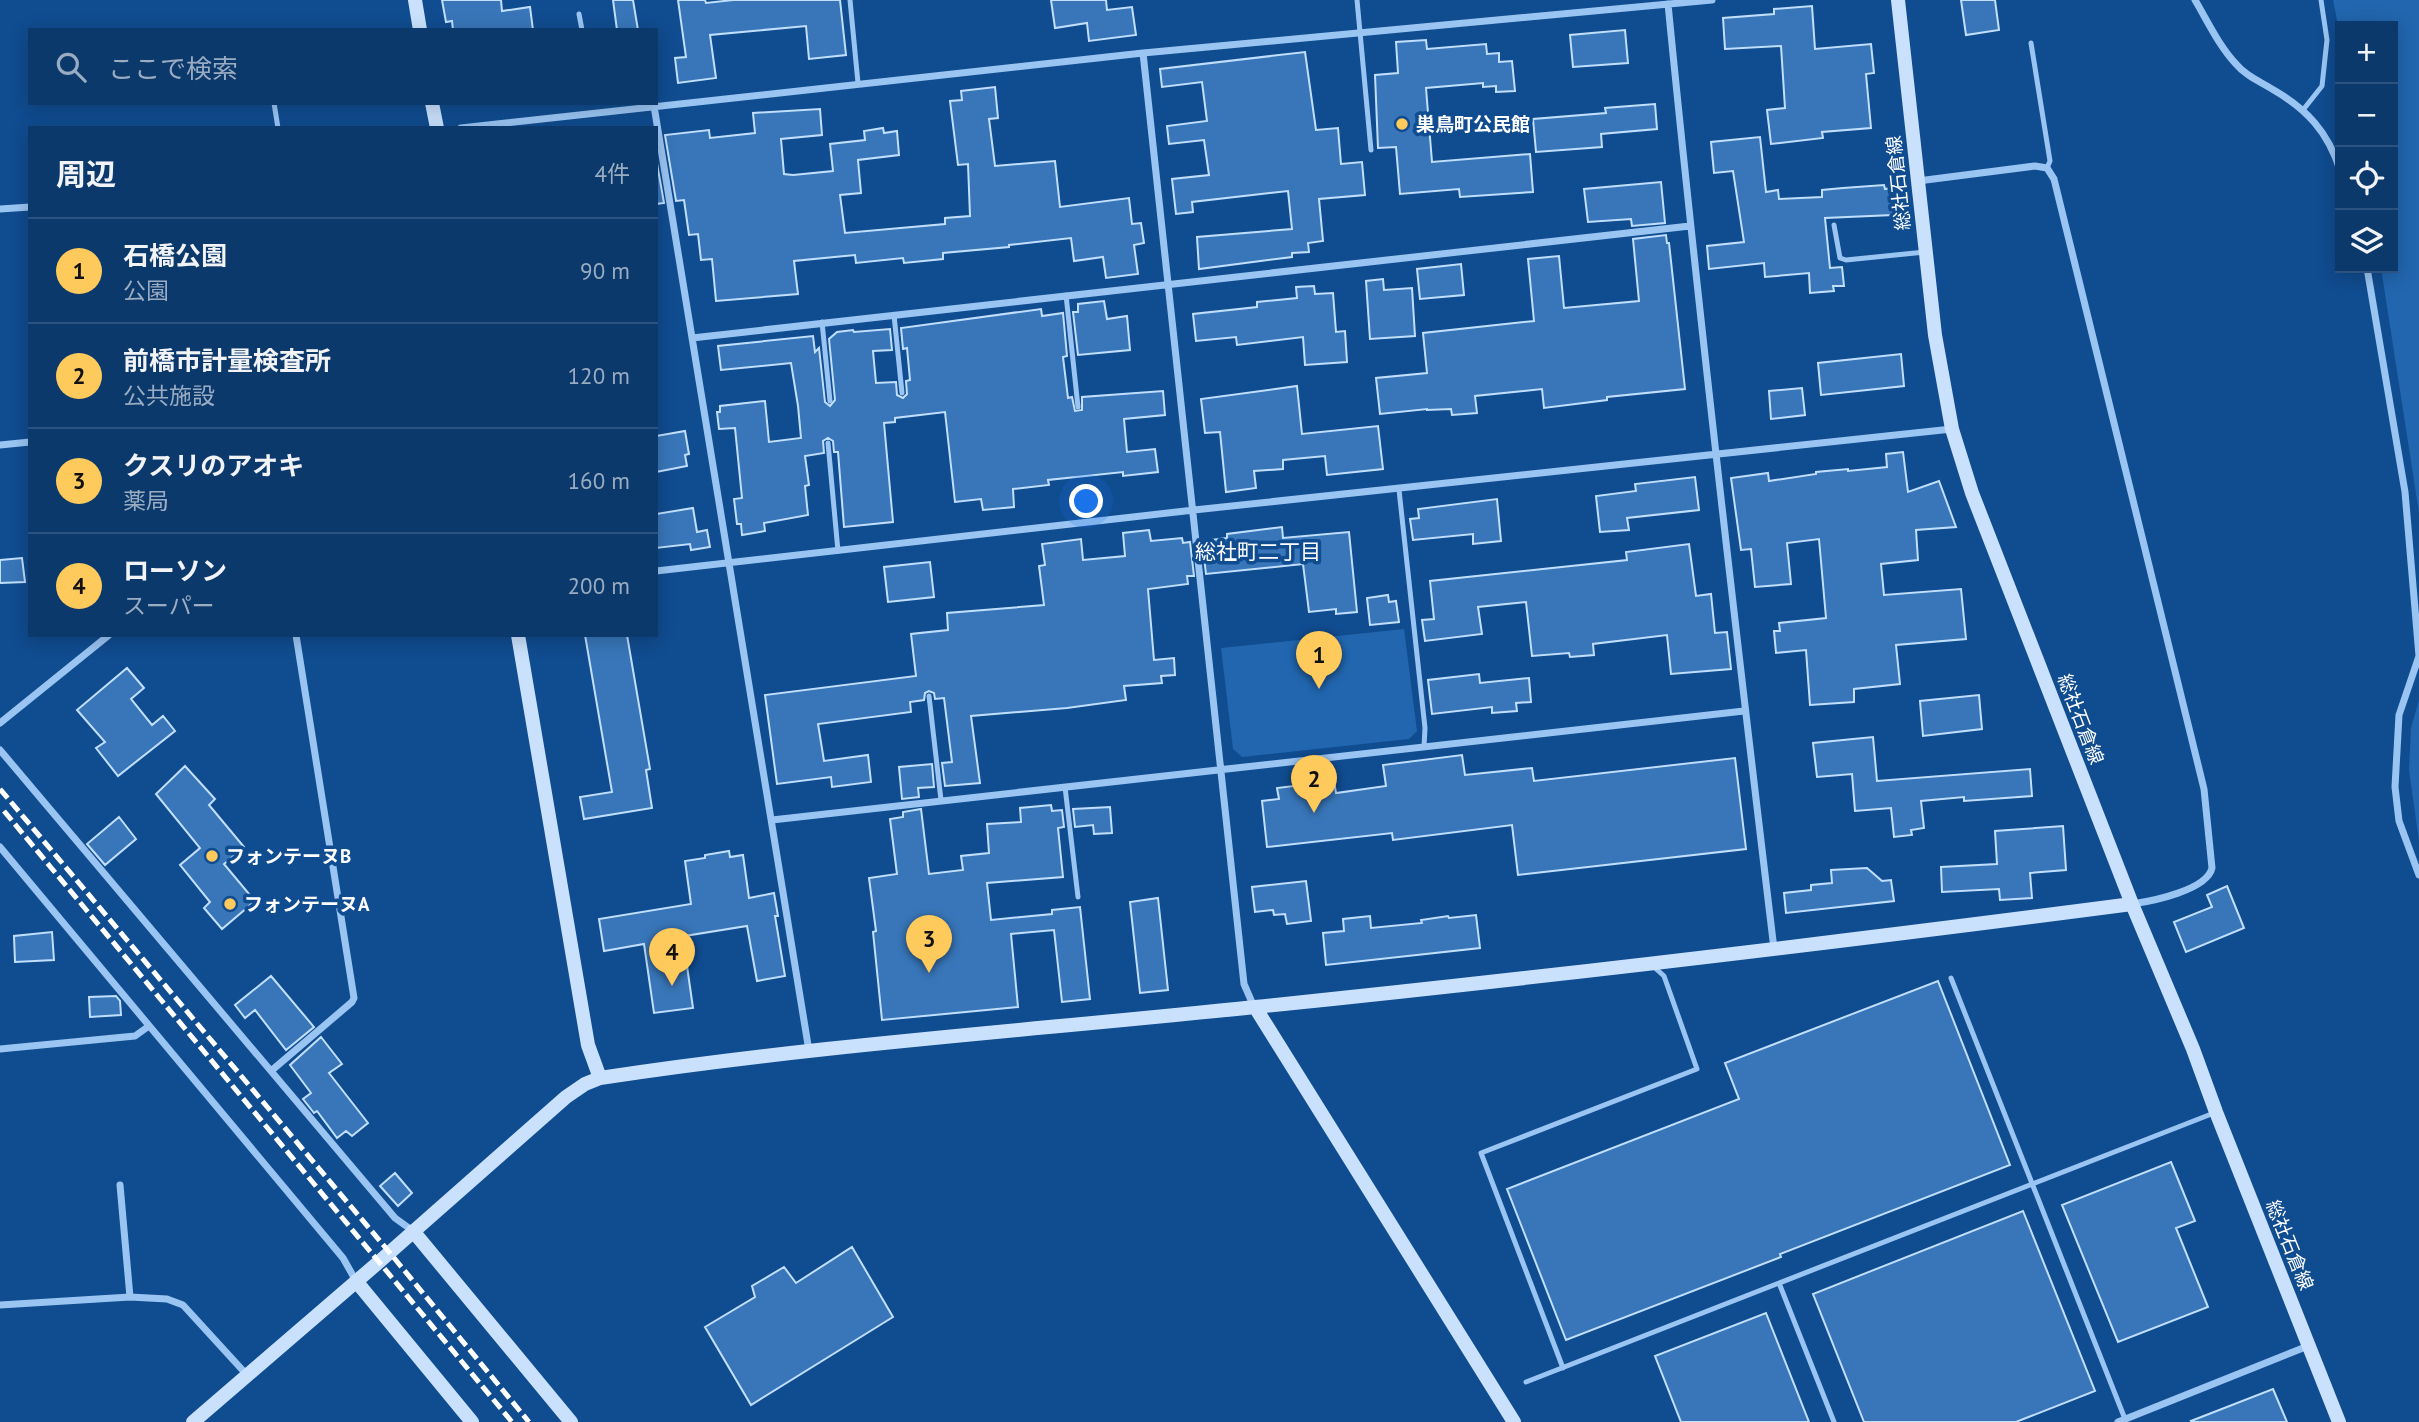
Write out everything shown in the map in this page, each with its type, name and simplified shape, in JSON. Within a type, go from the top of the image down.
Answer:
[{"type":"street","points":[[415,0],[420,28]]},
{"type":"street","points":[[478,126],[1143,53],[1712,0]]},
{"type":"street","name":"総社石倉線","points":[[1898,0],[1935,335],[1952,429],[1972,493],[2132,904],[2193,1049],[2339,1422]]},
{"type":"street","points":[[2195,0],[2224,50],[2237,65],[2253,79],[2303,110],[2322,130],[2335,154]]},
{"type":"street","points":[[1668,4],[1744,711],[1774,950]]},
{"type":"street","points":[[1143,53],[1244,984],[1255,1007],[1514,1422]]},
{"type":"street","points":[[432,105],[436,126]]},
{"type":"street","points":[[654,106],[657,126]]},
{"type":"street","points":[[658,130],[809,1051]]},
{"type":"street","points":[[193,1422],[566,1097],[600,1078],[809,1051],[1255,1007],[1774,950],[2132,904],[2157,900],[2201,883],[2211,874],[2212,868],[2204,789],[2054,179],[2047,168],[2041,166],[1918,181]]},
{"type":"street","points":[[0,209],[28,207]]},
{"type":"street","points":[[692,338],[1690,226]]},
{"type":"street","points":[[2368,273],[2405,492],[2419,656],[2416,673],[2399,715],[2395,787],[2399,821],[2419,875]]},
{"type":"street","points":[[658,571],[1952,429]]},
{"type":"street","points":[[0,445],[28,442]]},
{"type":"street","points":[[0,723],[107,637]]},
{"type":"street","points":[[271,1071],[354,998],[296,637]]},
{"type":"street","points":[[518,637],[587,1045],[600,1078]]},
{"type":"street","points":[[772,820],[1744,711]]},
{"type":"street","points":[[0,750],[395,1218],[413,1231],[571,1422]]},
{"type":"street","points":[[0,847],[343,1258],[356,1281],[472,1422]]},
{"type":"street","points":[[0,1049],[135,1036],[149,1026]]},
{"type":"street","points":[[120,1185],[130,1297]]},
{"type":"street","points":[[0,1305],[130,1297],[167,1299],[183,1305],[247,1376]]},
{"type":"street","points":[[2121,1421],[2309,1345]]},
{"type":"lane","points":[[850,0],[858,83]]},
{"type":"lane","points":[[1357,0],[1371,150]]},
{"type":"lane","points":[[2303,110],[2322,86],[2327,40],[2321,0]]},
{"type":"lane","points":[[579,14],[582,28]]},
{"type":"lane","points":[[2031,43],[2050,161],[2047,168]]},
{"type":"lane","points":[[274,105],[278,126]]},
{"type":"lane","points":[[593,105],[594,112]]},
{"type":"lane","points":[[1833,225],[1840,258],[1846,260],[1925,252]]},
{"type":"lane","points":[[1066,295],[1078,407]]},
{"type":"lane","points":[[894,315],[902,393]]},
{"type":"lane","points":[[821,322],[830,401]]},
{"type":"lane","points":[[828,443],[838,551]]},
{"type":"lane","points":[[1399,490],[1425,728],[1424,747]]},
{"type":"lane","points":[[929,696],[941,800]]},
{"type":"lane","points":[[1065,787],[1078,897]]},
{"type":"lane","points":[[1563,1368],[1481,1153],[1697,1069],[1664,976],[1652,964]]},
{"type":"lane","points":[[1951,978],[2121,1421]]},
{"type":"lane","points":[[1526,1382],[2216,1112]]},
{"type":"lane","points":[[1779,1283],[1834,1422]]},
{"type":"shaded area","points":[[2333,0],[2419,0],[2419,513],[2382,273],[2398,273],[2398,21],[2337,21]]},
{"type":"shaded area","points":[[1404,629],[1417,731],[1409,739],[1242,757],[1233,749],[1221,648]]},
{"type":"shaded area","points":[[2419,700],[2419,841],[2409,770],[2411,728]]},
{"type":"building","points":[[442,0],[501,0],[502,11],[530,7],[533,28],[453,28],[452,21],[446,22]]},
{"type":"building","points":[[613,0],[633,0],[638,28],[617,28]]},
{"type":"building","points":[[678,0],[705,0],[706,3],[733,0],[840,0],[846,55],[809,59],[806,26],[710,35],[716,78],[678,83],[675,58],[686,57]]},
{"type":"building","points":[[1051,0],[1106,0],[1107,10],[1132,7],[1136,35],[1089,41],[1087,23],[1055,28]]},
{"type":"building","points":[[1961,0],[1995,0],[1999,30],[1966,35]]},
{"type":"building","points":[[1812,6],[1815,49],[1871,44],[1874,73],[1866,74],[1871,128],[1822,132],[1823,138],[1771,144],[1767,110],[1785,108],[1781,46],[1725,49],[1723,18],[1774,14],[1774,9]]},
{"type":"building","points":[[1625,30],[1628,63],[1573,67],[1570,35]]},
{"type":"building","points":[[1426,40],[1427,49],[1486,44],[1487,54],[1499,53],[1499,62],[1512,61],[1515,91],[1496,92],[1496,86],[1483,87],[1483,83],[1426,88],[1432,162],[1530,154],[1533,192],[1460,197],[1459,189],[1400,194],[1396,147],[1378,148],[1375,75],[1398,73],[1396,42]]},
{"type":"building","points":[[1305,52],[1316,130],[1338,128],[1341,164],[1362,162],[1365,195],[1319,199],[1323,241],[1308,243],[1309,252],[1292,253],[1292,257],[1199,269],[1197,237],[1292,229],[1288,191],[1192,202],[1193,212],[1176,214],[1172,179],[1209,175],[1204,140],[1169,144],[1167,126],[1207,121],[1202,82],[1162,87],[1160,69]]},
{"type":"building","points":[[995,87],[998,118],[989,119],[995,166],[1055,161],[1060,207],[1129,198],[1132,224],[1141,223],[1144,243],[1134,245],[1138,274],[1106,278],[1103,257],[1074,261],[1071,238],[943,253],[943,259],[904,263],[903,258],[856,263],[855,255],[794,261],[798,294],[716,301],[712,259],[701,260],[698,234],[689,235],[684,200],[676,201],[665,135],[709,130],[710,138],[755,133],[753,113],[820,109],[822,135],[781,139],[784,174],[793,175],[833,171],[830,144],[865,140],[864,131],[883,128],[884,133],[897,131],[899,155],[858,160],[861,193],[840,195],[845,233],[945,224],[945,218],[970,216],[968,164],[958,165],[950,101],[962,100],[961,91]]},
{"type":"building","points":[[1655,104],[1657,129],[1601,134],[1602,147],[1536,152],[1533,119],[1606,113],[1605,108]]},
{"type":"building","points":[[1760,137],[1766,192],[1778,190],[1779,199],[1822,197],[1822,190],[1884,185],[1885,189],[1891,188],[1893,215],[1825,218],[1830,268],[1842,267],[1844,286],[1833,286],[1834,291],[1810,293],[1809,273],[1765,277],[1764,263],[1709,269],[1707,246],[1744,242],[1733,171],[1714,173],[1711,142]]},
{"type":"building","points":[[658,169],[664,203],[658,204]]},
{"type":"building","points":[[1661,182],[1665,223],[1632,226],[1631,219],[1588,222],[1584,189]]},
{"type":"building","points":[[1666,235],[1685,389],[1607,397],[1607,400],[1544,408],[1542,389],[1475,396],[1477,413],[1452,415],[1451,409],[1427,409],[1380,414],[1376,378],[1427,373],[1423,333],[1534,321],[1528,259],[1559,256],[1564,308],[1639,301],[1633,239]]},
{"type":"building","points":[[1461,264],[1464,295],[1420,299],[1417,269]]},
{"type":"building","points":[[1383,279],[1384,290],[1412,288],[1415,336],[1370,339],[1366,281]]},
{"type":"building","points":[[1314,286],[1315,294],[1333,293],[1336,332],[1345,331],[1347,362],[1305,365],[1303,337],[1237,345],[1236,337],[1196,341],[1193,314],[1257,307],[1257,302],[1297,298],[1296,287]]},
{"type":"building","points":[[1104,301],[1107,319],[1127,316],[1130,350],[1078,355],[1073,312],[1078,312],[1078,304]]},
{"type":"building","points":[[1041,309],[1042,316],[1063,313],[1067,356],[1063,357],[1068,398],[1072,397],[1075,411],[1082,410],[1082,397],[1163,391],[1165,415],[1124,419],[1127,452],[1155,449],[1158,472],[1123,476],[1123,472],[1048,480],[1049,485],[1013,489],[1014,507],[983,510],[981,499],[955,502],[945,412],[895,418],[895,422],[884,423],[893,522],[844,527],[838,452],[834,452],[833,441],[828,438],[823,441],[824,453],[805,456],[809,485],[805,486],[808,515],[764,523],[765,531],[742,535],[741,524],[737,524],[734,499],[742,498],[735,428],[719,429],[717,412],[720,412],[720,406],[765,401],[769,442],[801,438],[798,406],[791,363],[721,370],[718,346],[813,336],[815,352],[819,348],[825,402],[830,406],[835,400],[829,339],[837,332],[890,329],[892,350],[873,351],[876,383],[896,382],[897,395],[903,398],[907,394],[906,381],[910,380],[907,348],[903,349],[901,328]]},
{"type":"building","points":[[1901,354],[1904,386],[1821,395],[1818,363]]},
{"type":"building","points":[[1297,386],[1302,434],[1378,426],[1383,469],[1327,475],[1325,456],[1283,460],[1283,469],[1254,471],[1256,488],[1226,492],[1220,432],[1205,433],[1201,399]]},
{"type":"building","points":[[1802,388],[1805,415],[1771,419],[1769,391]]},
{"type":"building","points":[[685,431],[689,454],[685,455],[687,466],[658,472],[658,436]]},
{"type":"building","points":[[1903,452],[1908,492],[1939,481],[1956,527],[1916,530],[1918,560],[1881,564],[1884,595],[1961,589],[1966,639],[1896,645],[1900,684],[1854,689],[1854,702],[1810,705],[1806,650],[1776,653],[1774,631],[1780,631],[1779,623],[1826,618],[1819,539],[1787,543],[1791,584],[1755,587],[1751,549],[1741,550],[1731,478],[1768,473],[1769,481],[1816,472],[1887,467],[1886,454]]},
{"type":"building","points":[[1695,477],[1699,510],[1627,518],[1629,530],[1600,532],[1596,496],[1636,491],[1635,484]]},
{"type":"building","points":[[1497,499],[1501,541],[1473,544],[1473,534],[1413,540],[1410,519],[1419,518],[1418,509]]},
{"type":"building","points":[[693,508],[697,532],[707,530],[710,547],[691,550],[690,544],[658,548],[658,514]]},
{"type":"building","points":[[1282,527],[1283,538],[1349,532],[1357,612],[1336,614],[1336,609],[1309,612],[1303,564],[1206,574],[1202,541],[1227,538],[1227,534]]},
{"type":"building","points":[[1149,530],[1151,541],[1182,538],[1183,543],[1190,542],[1194,576],[1187,576],[1188,584],[1148,589],[1154,660],[1174,658],[1175,675],[1161,676],[1162,683],[1124,686],[1126,700],[971,716],[980,783],[945,786],[942,763],[952,762],[944,698],[935,699],[934,693],[929,691],[925,693],[924,700],[910,702],[911,712],[818,724],[824,761],[868,755],[871,782],[832,787],[831,777],[777,784],[765,695],[916,676],[911,634],[948,630],[947,613],[1044,605],[1039,566],[1045,565],[1042,544],[1081,539],[1083,560],[1125,556],[1123,533]]},
{"type":"building","points":[[1689,544],[1696,596],[1711,594],[1715,633],[1727,632],[1731,669],[1671,674],[1667,635],[1593,644],[1594,655],[1570,657],[1569,653],[1532,656],[1526,602],[1478,607],[1482,634],[1425,641],[1422,620],[1434,619],[1430,581],[1627,560],[1626,552]]},
{"type":"building","points":[[22,558],[25,582],[0,583],[0,560]]},
{"type":"building","points":[[930,562],[934,597],[888,602],[884,567]]},
{"type":"building","points":[[1388,595],[1389,602],[1396,601],[1399,622],[1370,625],[1367,598]]},
{"type":"building","points":[[585,637],[627,637],[650,769],[646,770],[652,808],[584,819],[580,797],[612,792]]},
{"type":"building","points":[[127,668],[144,688],[131,699],[152,725],[163,716],[175,731],[118,776],[96,748],[105,742],[77,710]]},
{"type":"building","points":[[1479,674],[1480,683],[1529,678],[1531,702],[1516,703],[1517,711],[1492,713],[1492,707],[1432,714],[1428,680]]},
{"type":"building","points":[[1979,695],[1982,729],[1923,736],[1920,701]]},
{"type":"building","points":[[1873,737],[1877,781],[2030,769],[2032,796],[1921,801],[1924,828],[1911,830],[1912,835],[1894,837],[1891,808],[1855,811],[1852,774],[1817,777],[1813,743]]},
{"type":"building","points":[[1462,755],[1465,775],[1532,768],[1534,781],[1735,758],[1746,849],[1518,875],[1512,825],[1393,840],[1392,833],[1267,847],[1262,801],[1279,799],[1277,788],[1334,781],[1336,793],[1386,786],[1383,765]]},
{"type":"building","points":[[932,764],[934,787],[918,788],[919,797],[902,799],[899,767]]},
{"type":"building","points":[[185,766],[215,799],[209,805],[244,847],[224,864],[255,901],[222,929],[204,908],[210,902],[180,865],[200,848],[156,794]]},
{"type":"building","points":[[1051,805],[1052,811],[1062,810],[1064,827],[1058,828],[1063,877],[987,883],[991,920],[1052,914],[1052,910],[1080,907],[1090,999],[1062,1002],[1054,930],[1011,934],[1018,1007],[882,1020],[873,932],[876,931],[869,878],[897,874],[890,819],[903,817],[903,812],[921,809],[929,874],[963,870],[961,856],[989,853],[987,824],[1021,822],[1020,808]]},
{"type":"building","points":[[1110,807],[1112,833],[1094,834],[1093,825],[1075,827],[1073,809]]},
{"type":"building","points":[[119,817],[136,839],[105,865],[87,844]]},
{"type":"building","points":[[2063,826],[2066,870],[2030,873],[2032,898],[2000,900],[1999,889],[1942,892],[1941,867],[1997,864],[1995,831]]},
{"type":"building","points":[[729,851],[730,857],[743,855],[749,898],[774,893],[785,976],[757,981],[747,926],[685,936],[683,938],[693,1008],[654,1013],[644,944],[604,951],[599,919],[691,904],[685,861]]},
{"type":"building","points":[[1867,868],[1882,881],[1891,880],[1894,901],[1786,913],[1784,893],[1811,890],[1811,885],[1832,883],[1831,870]]},
{"type":"building","points":[[1306,881],[1311,921],[1287,924],[1285,914],[1274,915],[1273,910],[1255,912],[1252,887]]},
{"type":"building","points":[[2227,886],[2244,928],[2186,952],[2174,922],[2212,907],[2207,895]]},
{"type":"building","points":[[1158,898],[1168,990],[1140,993],[1130,902]]},
{"type":"building","points":[[1476,915],[1480,948],[1326,965],[1323,933],[1344,931],[1343,919],[1370,916],[1371,928],[1422,923],[1421,920],[1448,916]]},
{"type":"building","points":[[52,932],[54,960],[15,962],[14,936]]},
{"type":"building","points":[[271,976],[314,1027],[286,1050],[255,1010],[245,1018],[235,1005]]},
{"type":"building","points":[[1938,981],[2010,1165],[1566,1340],[1507,1189],[1739,1099],[1725,1063]]},
{"type":"building","points":[[116,996],[120,1001],[121,1015],[90,1017],[89,997]]},
{"type":"building","points":[[321,1037],[342,1064],[329,1073],[368,1123],[352,1136],[346,1131],[337,1138],[317,1111],[314,1113],[303,1099],[311,1093],[290,1065]]},
{"type":"building","points":[[2171,1162],[2195,1221],[2176,1228],[2208,1307],[2118,1342],[2062,1205]]},
{"type":"building","points":[[395,1173],[412,1193],[398,1206],[380,1186]]},
{"type":"building","points":[[2023,1211],[2095,1391],[2016,1422],[1864,1422],[1813,1294]]},
{"type":"building","points":[[852,1247],[893,1317],[751,1405],[705,1327],[755,1297],[752,1286],[784,1267],[796,1283]]},
{"type":"building","points":[[1766,1313],[1809,1422],[1681,1422],[1655,1356]]},
{"type":"building","points":[[2273,1389],[2287,1422],[2191,1421]]},
{"type":"railway","points":[[0,789],[529,1422]]},
{"type":"railway","points":[[4,811],[512,1422]]},
{"type":"place","name":"巣鳥町公民館","points":[[1402,124]]},
{"type":"place","name":"石橋公園","points":[[1319,689]]},
{"type":"place","name":"前橋市計量検査所","points":[[1314,813]]},
{"type":"place","name":"フォンテーヌB","points":[[212,856]]},
{"type":"place","name":"フォンテーヌA","points":[[230,904]]},
{"type":"place","name":"クスリのアオキ","points":[[929,973]]},
{"type":"place","name":"ローソン","points":[[672,986]]},
{"type":"district","name":"総社町二丁目","points":[[1258,552]]}]
